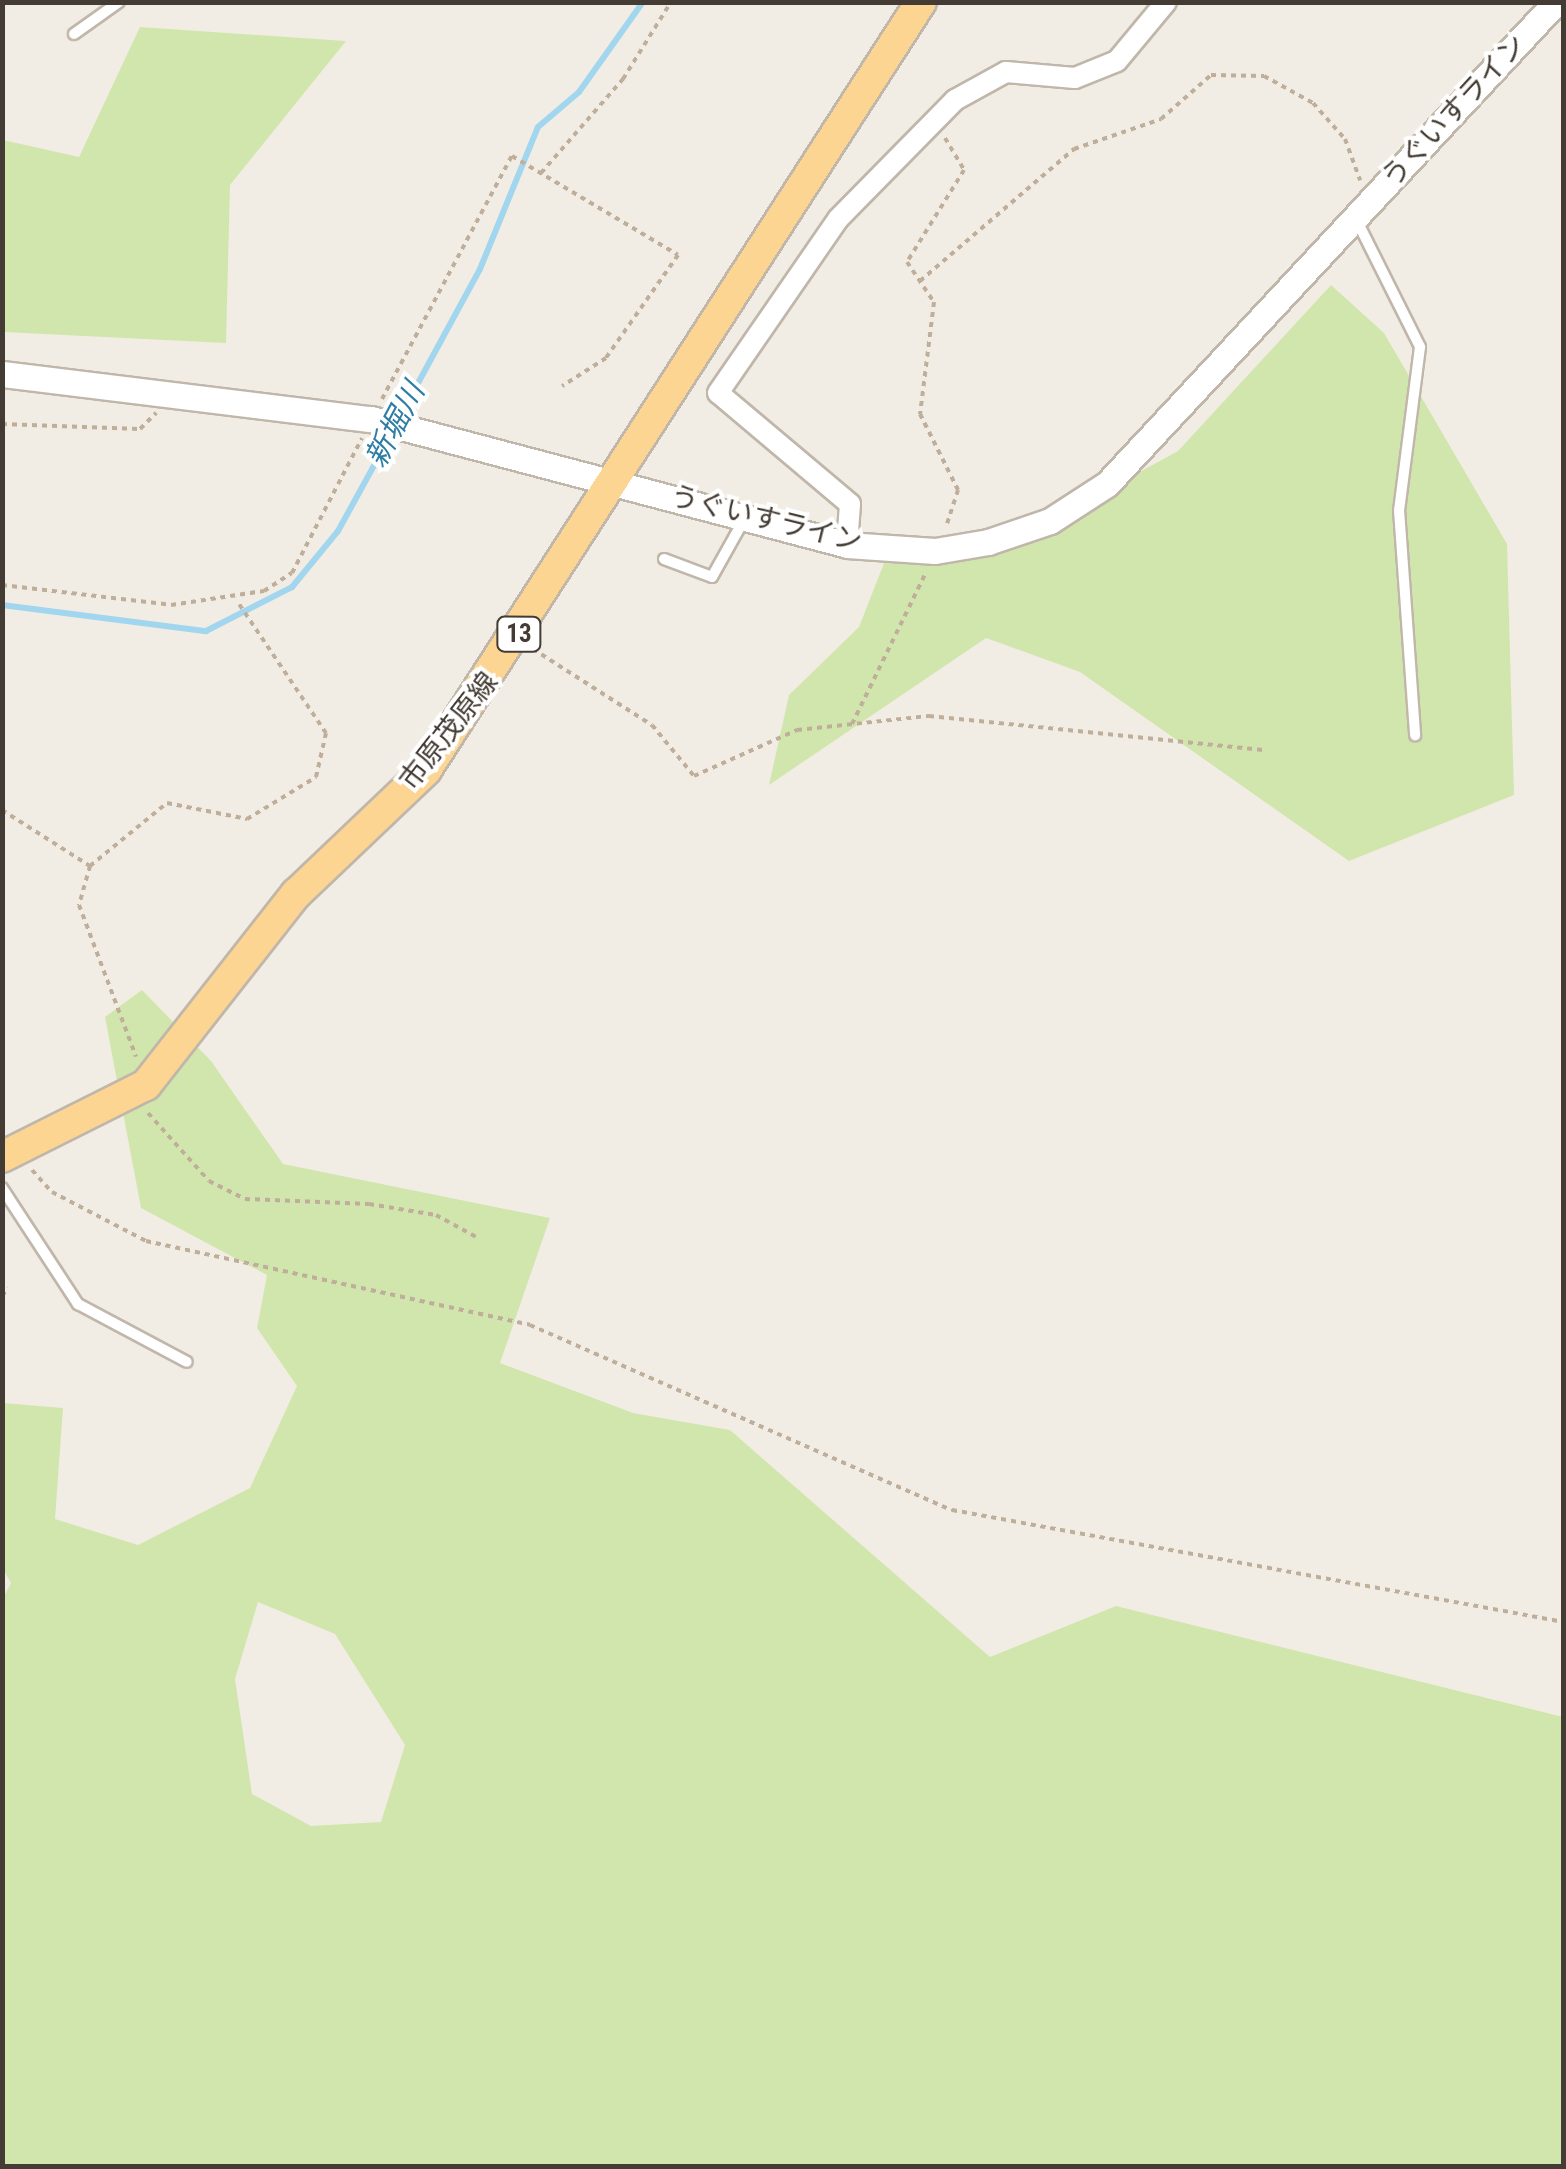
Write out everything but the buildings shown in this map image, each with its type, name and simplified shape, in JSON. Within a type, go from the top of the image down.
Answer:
[{"type":"main road","name":"市原茂原線","points":[[9,1154],[140,1089],[296,894],[426,770],[517,638],[615,478],[921,2]]},
{"type":"street","points":[[848,544],[850,504],[718,392],[838,220],[938,114],[1006,72],[1075,78],[1117,62],[1166,2]]},
{"type":"street","name":"うぐいすライン","points":[[2,374],[371,419],[615,478],[848,544],[935,552],[1050,520],[1108,484],[1556,2]]},
{"type":"lane","points":[[74,34],[119,2]]},
{"type":"lane","points":[[1362,210],[1420,347],[1399,510],[1414,735]]},
{"type":"lane","points":[[664,559],[712,578],[746,517]]},
{"type":"lane","points":[[2,1188],[78,1304],[187,1362]]},
{"type":"path","points":[[541,173],[623,79],[672,2]]},
{"type":"path","points":[[920,281],[1082,143],[1161,119],[1211,75],[1264,76],[1313,104],[1345,140],[1362,210]]},
{"type":"path","points":[[852,725],[935,552],[958,490],[920,414],[934,302],[907,262],[964,170],[938,114]]},
{"type":"path","points":[[2,585],[171,605],[237,601],[292,573],[512,156],[678,255],[606,358],[562,386]]},
{"type":"path","points":[[2,424],[140,430],[166,391]]},
{"type":"path","points":[[237,601],[326,733],[316,777],[247,819],[167,804],[90,866],[79,905],[140,1089],[209,1181],[245,1199],[369,1204],[436,1216],[478,1238]]},
{"type":"path","points":[[517,638],[652,726],[694,776],[775,736],[962,716],[1265,750]]},
{"type":"path","points":[[2,810],[90,866]]},
{"type":"path","points":[[9,1154],[52,1192],[130,1235],[530,1325],[952,1510],[1564,1622]]},
{"type":"path","points":[[2,1296],[8,1288]]},
{"type":"green space","points":[[140,27],[346,41],[230,185],[226,343],[3,332],[3,140],[79,157]]},
{"type":"green space","points":[[1331,285],[1384,333],[1507,544],[1514,795],[1349,861],[1080,672],[986,638],[769,785],[789,695],[859,627],[890,548],[1050,521],[1178,451]]},
{"type":"green space","points":[[142,990],[211,1061],[283,1164],[550,1218],[500,1363],[633,1413],[730,1430],[990,1657],[1116,1606],[1563,1717],[1563,2166],[3,2166],[2,1600],[11,1583],[3,1569],[3,1403],[63,1408],[55,1519],[138,1545],[250,1488],[297,1386],[257,1328],[267,1275],[141,1208],[105,1017]],"holes":[[[258,1602],[335,1634],[405,1745],[381,1822],[311,1826],[252,1794],[235,1679]]]},
{"type":"waterway","name":"新堀川","points":[[398,420],[480,269],[538,127],[579,92],[643,2]]},
{"type":"waterway","name":"新堀川","points":[[2,605],[206,631],[292,587],[338,531],[393,431]]}]
